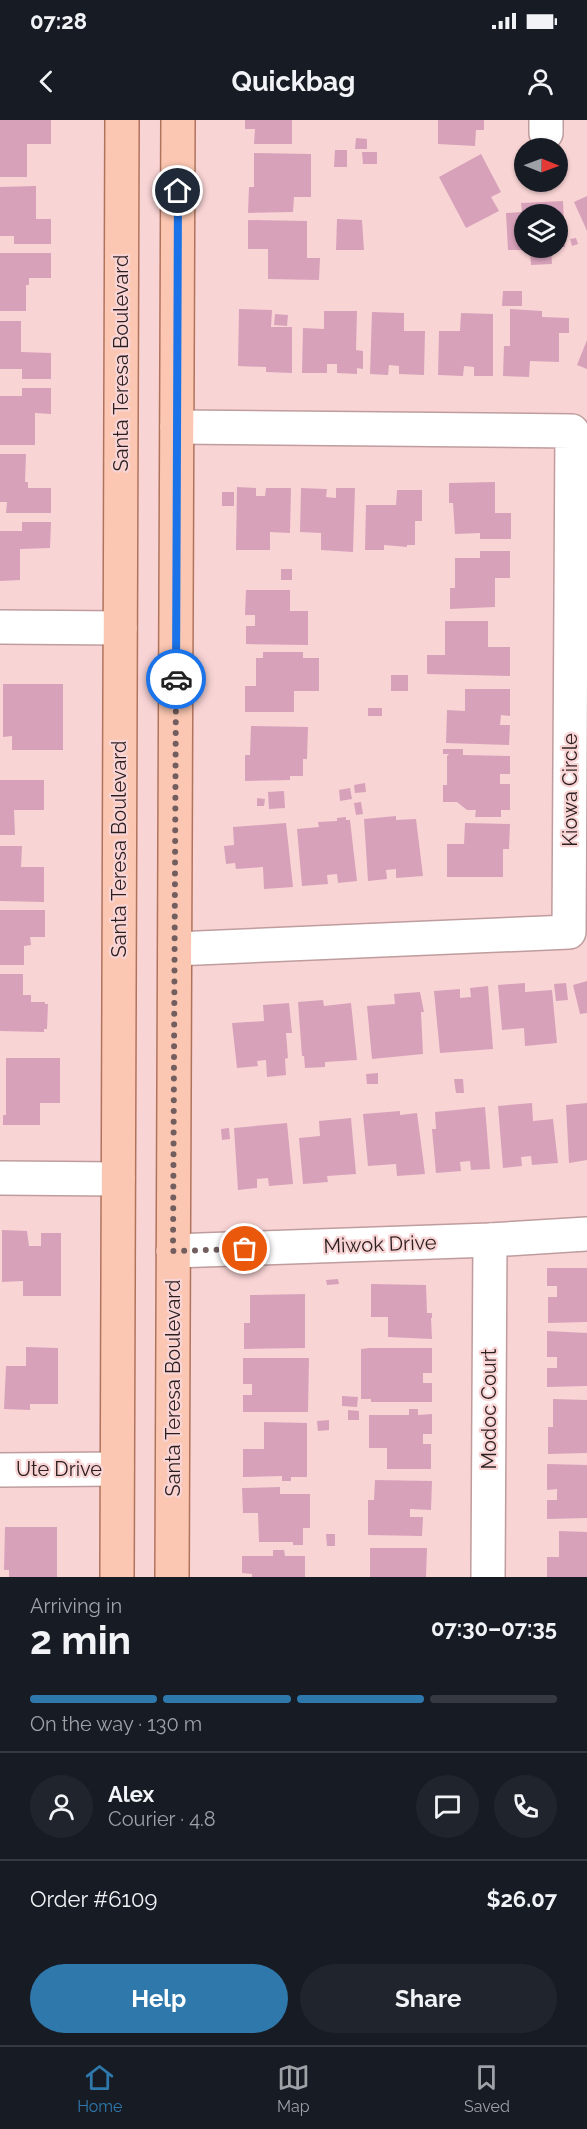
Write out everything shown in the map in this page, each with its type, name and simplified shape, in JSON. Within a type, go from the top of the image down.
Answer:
[{"type":"main road","name":"Santa Teresa Boulevard","points":[[117,1577],[122,120]]},
{"type":"main road","name":"Santa Teresa Boulevard","points":[[172,1577],[178,120]]},
{"type":"street","name":"Kiowa Circle","points":[[175,949],[569,932],[572,432],[177,427]]},
{"type":"street","points":[[0,627],[120,628]]},
{"type":"street","points":[[0,1178],[118,1179]]},
{"type":"street","name":"Miwok Drive","points":[[173,1251],[490,1240],[587,1234]]},
{"type":"street","name":"Modoc Court","points":[[488,1577],[490,1240]]},
{"type":"street","name":"Ute Drive","points":[[0,1470],[117,1469]]},
{"type":"building","points":[[0,120],[51,120],[51,144],[27,144],[27,177],[0,177]]},
{"type":"building","points":[[245,120],[292,120],[292,144],[254,144],[255,129],[245,129]]},
{"type":"building","points":[[438,120],[484,120],[484,130],[476,130],[475,146],[438,144]]},
{"type":"building","points":[[356,138],[367,139],[367,149],[355,149]]},
{"type":"building","points":[[335,150],[347,150],[347,167],[334,167]]},
{"type":"building","points":[[362,152],[377,152],[377,164],[363,164]]},
{"type":"building","points":[[254,153],[311,154],[311,197],[294,197],[293,212],[248,213],[249,187],[254,187]]},
{"type":"building","points":[[481,154],[501,192],[491,197],[499,211],[466,228],[439,177]]},
{"type":"building","points":[[36,186],[36,219],[51,219],[51,244],[14,244],[14,236],[0,236],[0,187]]},
{"type":"building","points":[[587,196],[587,231],[574,202]]},
{"type":"building","points":[[563,201],[563,204],[521,204]]},
{"type":"building","points":[[514,212],[514,250],[508,250],[506,213]]},
{"type":"building","points":[[337,219],[362,220],[364,250],[336,250]]},
{"type":"building","points":[[248,220],[307,221],[307,258],[320,258],[319,280],[268,279],[268,249],[248,249]]},
{"type":"building","points":[[576,238],[578,244],[572,246],[570,239]]},
{"type":"building","points":[[0,253],[51,253],[51,278],[29,278],[29,285],[26,285],[26,311],[0,311]]},
{"type":"building","points":[[531,258],[552,258],[552,264],[531,265]]},
{"type":"building","points":[[503,291],[522,291],[522,306],[502,306]]},
{"type":"building","points":[[239,309],[272,310],[271,327],[292,327],[292,373],[266,372],[266,367],[238,366]]},
{"type":"building","points":[[510,309],[542,311],[542,317],[569,318],[569,333],[559,333],[559,362],[530,361],[529,377],[503,376],[504,346],[510,346]]},
{"type":"building","points":[[324,311],[357,311],[356,350],[363,351],[363,369],[357,368],[357,374],[337,373],[337,364],[327,364],[327,373],[302,373],[303,328],[324,329]]},
{"type":"building","points":[[372,312],[404,313],[404,331],[425,331],[424,375],[399,374],[399,366],[389,365],[388,375],[370,374]]},
{"type":"building","points":[[461,313],[493,314],[493,376],[474,376],[474,367],[464,366],[463,376],[438,375],[439,331],[460,331]]},
{"type":"building","points":[[275,314],[288,315],[287,326],[274,325]]},
{"type":"building","points":[[0,321],[21,321],[21,352],[51,353],[51,379],[22,379],[22,369],[0,369]]},
{"type":"building","points":[[587,340],[587,369],[577,365]]},
{"type":"building","points":[[22,388],[51,388],[51,414],[35,413],[35,445],[0,445],[0,396],[22,396]]},
{"type":"building","points":[[0,454],[26,454],[25,482],[28,482],[28,488],[51,488],[51,513],[6,513],[7,502],[0,502]]},
{"type":"building","points":[[495,482],[495,513],[511,513],[511,539],[480,539],[480,533],[455,534],[453,503],[449,503],[449,483]]},
{"type":"building","points":[[237,487],[256,488],[256,496],[265,496],[266,488],[291,488],[290,533],[270,532],[270,550],[236,550]]},
{"type":"building","points":[[301,488],[327,489],[326,497],[336,498],[336,488],[355,488],[353,552],[321,550],[321,533],[300,532]]},
{"type":"building","points":[[397,490],[422,490],[422,521],[415,521],[415,545],[407,545],[407,547],[384,545],[384,550],[365,550],[366,505],[396,505]]},
{"type":"building","points":[[222,492],[234,492],[234,506],[222,506]]},
{"type":"building","points":[[22,522],[51,522],[50,548],[20,549],[20,580],[0,581],[0,531],[22,531]]},
{"type":"building","points":[[480,551],[510,551],[510,578],[495,578],[495,607],[450,609],[450,588],[455,588],[455,558],[480,558]]},
{"type":"building","points":[[281,569],[292,569],[292,580],[281,580]]},
{"type":"building","points":[[246,590],[290,590],[290,611],[308,611],[308,645],[246,644],[246,626],[255,626],[255,615],[245,615]]},
{"type":"building","points":[[445,621],[488,621],[488,647],[510,647],[510,676],[427,674],[427,655],[445,655]]},
{"type":"building","points":[[263,652],[303,652],[303,658],[319,658],[319,691],[294,691],[294,712],[245,712],[245,686],[256,686],[256,658],[263,658]]},
{"type":"building","points":[[391,675],[408,675],[408,691],[391,691]]},
{"type":"building","points":[[3,684],[63,684],[63,750],[12,750],[12,736],[3,737]]},
{"type":"building","points":[[465,689],[510,689],[510,716],[501,715],[500,725],[510,725],[509,745],[446,743],[447,710],[465,711]]},
{"type":"building","points":[[368,708],[382,708],[382,716],[368,716]]},
{"type":"building","points":[[251,726],[308,727],[307,759],[303,759],[303,776],[290,776],[290,780],[245,781],[245,755],[250,755]]},
{"type":"building","points":[[443,749],[463,749],[463,755],[510,756],[510,774],[500,774],[500,784],[510,784],[510,810],[501,810],[501,817],[475,817],[476,810],[467,810],[457,802],[443,802],[443,785],[447,785],[447,756],[449,754],[443,754]]},
{"type":"building","points":[[0,780],[44,780],[44,810],[14,810],[15,835],[0,835]]},
{"type":"building","points":[[365,783],[366,792],[355,793],[354,785]]},
{"type":"building","points":[[350,788],[352,799],[340,801],[339,790]]},
{"type":"building","points":[[284,791],[285,808],[269,809],[268,792]]},
{"type":"building","points":[[257,798],[265,799],[264,806],[257,806]]},
{"type":"building","points":[[361,802],[363,814],[356,815],[354,803]]},
{"type":"building","points":[[396,816],[396,820],[416,819],[423,876],[396,878],[396,869],[386,870],[387,879],[368,881],[364,819]]},
{"type":"building","points":[[346,817],[346,820],[350,820],[357,881],[338,883],[337,874],[327,875],[328,884],[302,886],[297,829],[319,827],[318,822],[337,821],[337,818]]},
{"type":"building","points":[[286,823],[293,887],[264,889],[263,867],[236,869],[235,863],[226,864],[224,846],[234,845],[233,827]]},
{"type":"building","points":[[465,823],[510,824],[509,849],[503,849],[503,877],[447,877],[447,844],[464,844]]},
{"type":"building","points":[[0,846],[22,846],[21,867],[44,867],[44,902],[0,901]]},
{"type":"building","points":[[0,910],[45,910],[45,937],[30,937],[31,945],[24,946],[24,965],[0,965]]},
{"type":"building","points":[[0,974],[23,974],[23,995],[31,995],[31,1002],[48,1004],[47,1029],[44,1029],[44,1032],[0,1031]]},
{"type":"building","points":[[587,981],[587,1013],[580,1014],[573,985]]},
{"type":"building","points":[[525,983],[525,992],[552,990],[557,1043],[525,1046],[524,1028],[502,1030],[498,985]]},
{"type":"building","points":[[566,983],[568,1000],[556,1001],[554,984]]},
{"type":"building","points":[[488,986],[493,1049],[440,1053],[434,991],[460,989],[460,998],[471,997],[470,988]]},
{"type":"building","points":[[420,992],[424,1012],[421,1012],[423,1054],[372,1059],[367,1006],[395,1004],[394,994]]},
{"type":"building","points":[[323,1000],[324,1006],[351,1003],[357,1060],[325,1062],[325,1067],[305,1068],[298,1002]]},
{"type":"building","points":[[289,1003],[292,1033],[286,1033],[288,1058],[285,1059],[286,1075],[267,1077],[266,1060],[257,1061],[258,1066],[237,1068],[232,1023],[264,1021],[263,1005]]},
{"type":"building","points":[[6,1058],[60,1058],[60,1103],[40,1103],[40,1125],[3,1125],[3,1115],[6,1115]]},
{"type":"building","points":[[378,1073],[378,1084],[367,1084],[366,1074]]},
{"type":"building","points":[[454,1079],[463,1079],[464,1093],[456,1093]]},
{"type":"building","points":[[532,1103],[533,1121],[553,1119],[558,1163],[532,1165],[531,1156],[521,1157],[522,1166],[503,1168],[498,1106]]},
{"type":"building","points":[[587,1103],[587,1160],[569,1163],[566,1105]]},
{"type":"building","points":[[485,1107],[490,1169],[471,1170],[470,1161],[460,1162],[461,1171],[436,1173],[432,1129],[436,1129],[435,1112]]},
{"type":"building","points":[[400,1111],[400,1115],[417,1113],[425,1174],[397,1176],[396,1164],[368,1166],[363,1114]]},
{"type":"building","points":[[351,1118],[356,1174],[327,1176],[328,1182],[303,1184],[299,1138],[320,1136],[319,1121]]},
{"type":"building","points":[[287,1123],[293,1184],[269,1186],[268,1178],[257,1179],[257,1188],[238,1190],[234,1128]]},
{"type":"building","points":[[229,1128],[230,1139],[222,1140],[221,1129]]},
{"type":"building","points":[[2,1230],[27,1231],[29,1246],[41,1246],[41,1233],[61,1233],[61,1296],[23,1296],[23,1281],[2,1282]]},
{"type":"building","points":[[547,1268],[587,1268],[587,1322],[548,1323],[548,1297],[557,1297],[557,1286],[547,1286]]},
{"type":"building","points":[[338,1279],[339,1284],[327,1285],[326,1280]]},
{"type":"building","points":[[371,1284],[426,1285],[427,1313],[432,1313],[432,1339],[388,1337],[388,1317],[371,1317]]},
{"type":"building","points":[[305,1294],[305,1348],[244,1349],[244,1323],[250,1323],[250,1295]]},
{"type":"building","points":[[547,1331],[587,1333],[587,1386],[547,1387],[547,1368],[557,1368],[557,1357],[547,1357]]},
{"type":"building","points":[[26,1347],[58,1348],[58,1404],[30,1404],[30,1410],[4,1409],[6,1366],[26,1366]]},
{"type":"building","points":[[432,1348],[432,1373],[423,1373],[423,1383],[432,1383],[432,1402],[371,1402],[371,1399],[361,1399],[361,1349]]},
{"type":"building","points":[[243,1358],[309,1358],[308,1412],[243,1412],[243,1395],[252,1395],[252,1384],[243,1384]]},
{"type":"building","points":[[342,1396],[358,1397],[357,1407],[342,1406]]},
{"type":"building","points":[[553,1399],[587,1400],[587,1453],[548,1454],[548,1427],[553,1427]]},
{"type":"building","points":[[409,1409],[418,1409],[418,1415],[432,1414],[432,1434],[423,1434],[423,1444],[431,1444],[431,1469],[387,1469],[387,1448],[369,1448],[369,1415],[409,1415]]},
{"type":"building","points":[[348,1410],[359,1411],[359,1420],[348,1420]]},
{"type":"building","points":[[329,1420],[329,1430],[318,1431],[317,1421]]},
{"type":"building","points":[[264,1422],[307,1423],[307,1477],[291,1477],[291,1481],[282,1481],[282,1476],[243,1477],[243,1449],[264,1449]]},
{"type":"building","points":[[547,1464],[587,1465],[587,1518],[547,1519],[547,1500],[557,1500],[557,1489],[547,1490]]},
{"type":"building","points":[[375,1480],[432,1481],[431,1510],[410,1509],[410,1517],[423,1517],[422,1536],[368,1535],[368,1500],[374,1500]]},
{"type":"building","points":[[280,1487],[280,1494],[310,1494],[310,1528],[303,1528],[303,1545],[293,1545],[293,1542],[259,1542],[258,1513],[243,1513],[242,1488]]},
{"type":"building","points":[[5,1527],[57,1527],[57,1577],[9,1577],[9,1570],[4,1570]]},
{"type":"building","points":[[559,1531],[587,1532],[587,1577],[547,1577],[547,1557],[559,1557]]},
{"type":"building","points":[[326,1534],[335,1534],[335,1546],[327,1546]]},
{"type":"building","points":[[370,1548],[427,1548],[426,1577],[370,1577]]},
{"type":"building","points":[[273,1550],[284,1550],[285,1556],[305,1556],[305,1577],[252,1577],[252,1574],[242,1573],[242,1556],[273,1556]]},
{"type":"way so far","points":[[176,679],[173,1251],[245,1249]]},
{"type":"route","points":[[176,679],[178,191]]}]
